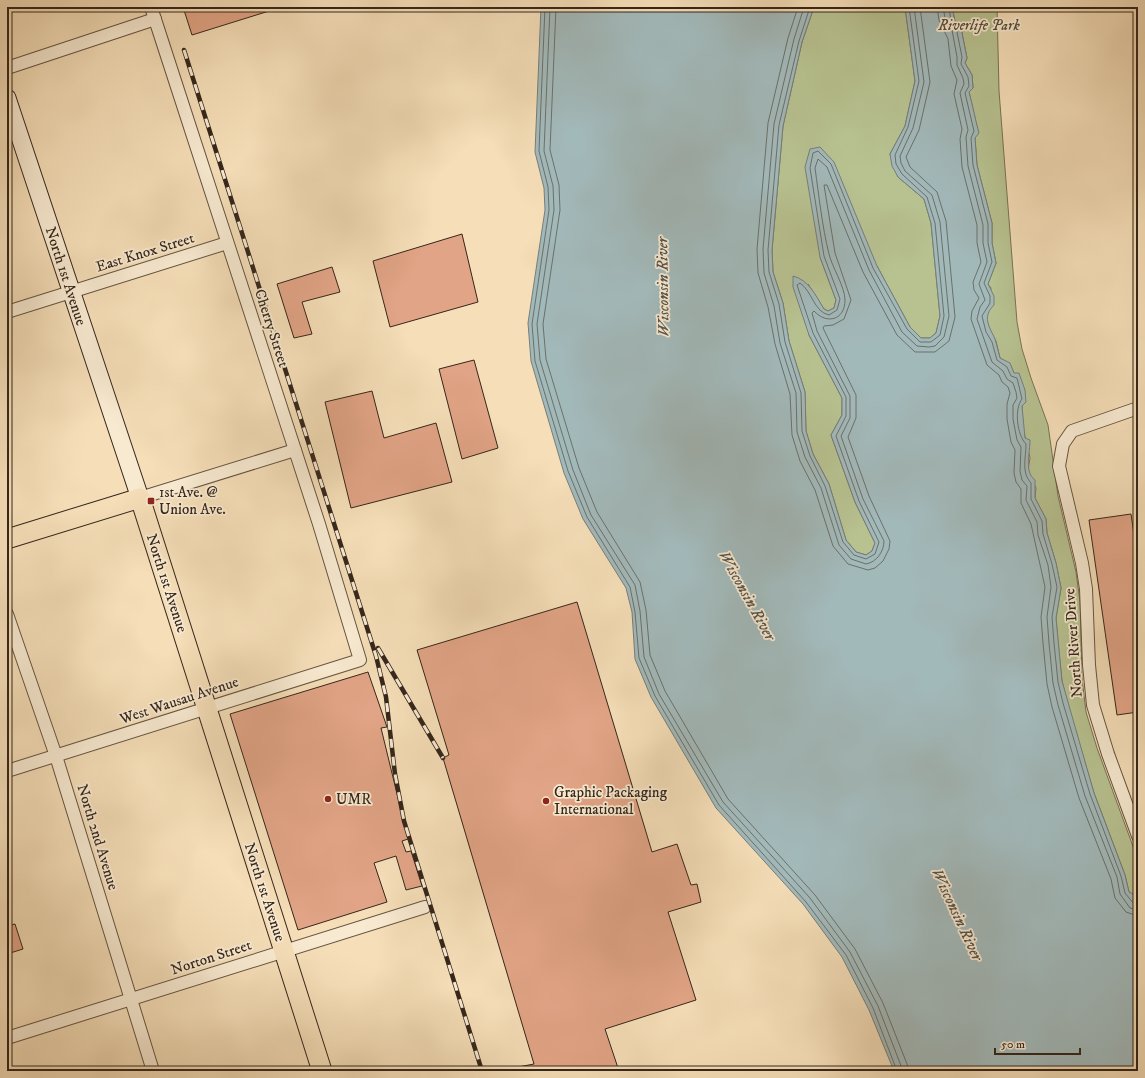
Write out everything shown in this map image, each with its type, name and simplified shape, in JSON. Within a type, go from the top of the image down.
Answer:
[{"type":"main road","points":[[7,539],[140,498]]},
{"type":"main road","name":"North 1st Avenue","points":[[140,498],[322,1071]]},
{"type":"street","name":"Cherry Street","points":[[152,7],[360,660]]},
{"type":"street","points":[[7,68],[156,19]]},
{"type":"street","name":"North 1st Avenue","points":[[7,98],[140,498]]},
{"type":"street","name":"East Knox Street","points":[[7,312],[227,243]]},
{"type":"street","name":"North River Drive","points":[[1138,408],[1075,429],[1063,444],[1060,455],[1060,474],[1082,563],[1086,589],[1089,672],[1093,705],[1108,754],[1138,836]]},
{"type":"street","points":[[140,498],[294,450]]},
{"type":"street","name":"North 2nd Avenue","points":[[7,614],[56,756],[153,1071]]},
{"type":"street","name":"West Wausau Avenue","points":[[7,771],[360,660]]},
{"type":"street","name":"Norton Street","points":[[7,1038],[425,907]]},
{"type":"green space","points":[[814,7],[905,7],[915,81],[905,126],[890,154],[898,177],[924,199],[931,223],[940,316],[936,333],[930,338],[921,338],[910,327],[877,266],[820,257],[836,300],[834,308],[828,311],[824,309],[808,284],[809,335],[842,398],[842,415],[831,435],[855,502],[875,543],[872,551],[866,555],[856,552],[846,540],[829,484],[813,454],[806,431],[805,392],[789,341],[783,303],[773,272],[772,250],[783,126],[802,42]]},
{"type":"green space","name":"Riverlife Park","points":[[952,7],[997,7],[999,91],[1017,322],[1022,349],[1048,425],[1058,496],[1076,572],[1080,602],[1082,678],[1086,712],[1097,748],[1138,860],[1138,905],[1133,895],[1129,892],[1125,875],[1094,793],[1067,702],[1062,681],[1056,618],[1061,588],[1056,563],[1047,533],[1046,519],[1035,498],[1036,488],[1028,470],[1030,458],[1023,428],[1022,406],[1014,373],[1010,364],[1000,358],[996,341],[990,331],[986,317],[989,310],[991,288],[988,284],[996,263],[992,243],[992,223],[977,165],[975,138],[977,127],[969,92],[973,88],[972,75],[965,63],[967,58],[960,23],[955,21]]},
{"type":"water","name":"Wisconsin River","points":[[541,7],[814,7],[802,42],[783,126],[772,250],[773,272],[783,303],[789,341],[805,392],[806,431],[813,454],[829,484],[846,540],[856,552],[866,555],[872,551],[875,543],[855,502],[831,435],[842,415],[842,398],[809,335],[793,287],[793,276],[799,278],[808,285],[824,309],[828,311],[834,308],[836,300],[820,257],[805,167],[810,149],[820,147],[834,162],[877,266],[910,327],[921,338],[930,338],[936,333],[940,316],[931,223],[924,199],[898,177],[892,166],[890,154],[905,126],[915,81],[905,7],[952,7],[955,21],[960,23],[967,58],[965,63],[972,75],[973,88],[969,92],[979,133],[975,138],[977,165],[992,223],[992,243],[996,263],[988,284],[994,296],[994,305],[990,309],[987,318],[1000,358],[1010,363],[1014,373],[1019,373],[1025,390],[1026,402],[1022,406],[1025,438],[1030,440],[1028,462],[1030,472],[1035,480],[1035,498],[1046,519],[1047,533],[1056,563],[1061,588],[1056,618],[1062,681],[1094,793],[1125,875],[1129,892],[1133,894],[1138,905],[1138,1071],[894,1071],[869,1010],[842,957],[803,904],[716,808],[651,697],[635,659],[632,612],[626,588],[583,519],[564,473],[531,361],[528,323],[545,210],[544,188],[535,152]]},
{"type":"building","points":[[183,7],[282,7],[192,35]]},
{"type":"building","points":[[462,234],[478,302],[390,327],[373,261]]},
{"type":"building","points":[[332,267],[340,292],[302,302],[312,334],[294,338],[277,284]]},
{"type":"building","points":[[474,360],[498,448],[462,459],[439,369]]},
{"type":"building","points":[[372,391],[384,438],[436,423],[452,482],[351,508],[325,402]]},
{"type":"building","points":[[1131,514],[1138,562],[1138,712],[1117,715],[1089,520]]},
{"type":"building","name":"Graphic Packaging International","points":[[577,602],[652,852],[677,844],[691,885],[697,884],[701,902],[668,912],[696,1000],[605,1029],[619,1071],[520,1071],[518,1067],[534,1064],[443,758],[449,755],[417,650]]},
{"type":"building","name":"UMR","points":[[368,672],[387,727],[381,728],[408,839],[402,841],[406,852],[411,851],[422,886],[406,890],[396,856],[374,863],[387,902],[298,930],[230,714]]},
{"type":"building","points":[[15,924],[23,949],[7,954],[7,926]]},
{"type":"railway","points":[[184,50],[376,656],[386,697],[395,774],[404,821],[482,1071]]},
{"type":"railway","points":[[378,648],[443,758]]},
{"type":"place","name":"1st Ave. @ Union Ave.","points":[[151,501]]},
{"type":"place","name":"UMR","points":[[328,799]]},
{"type":"place","name":"Graphic Packaging International","points":[[546,801]]}]
